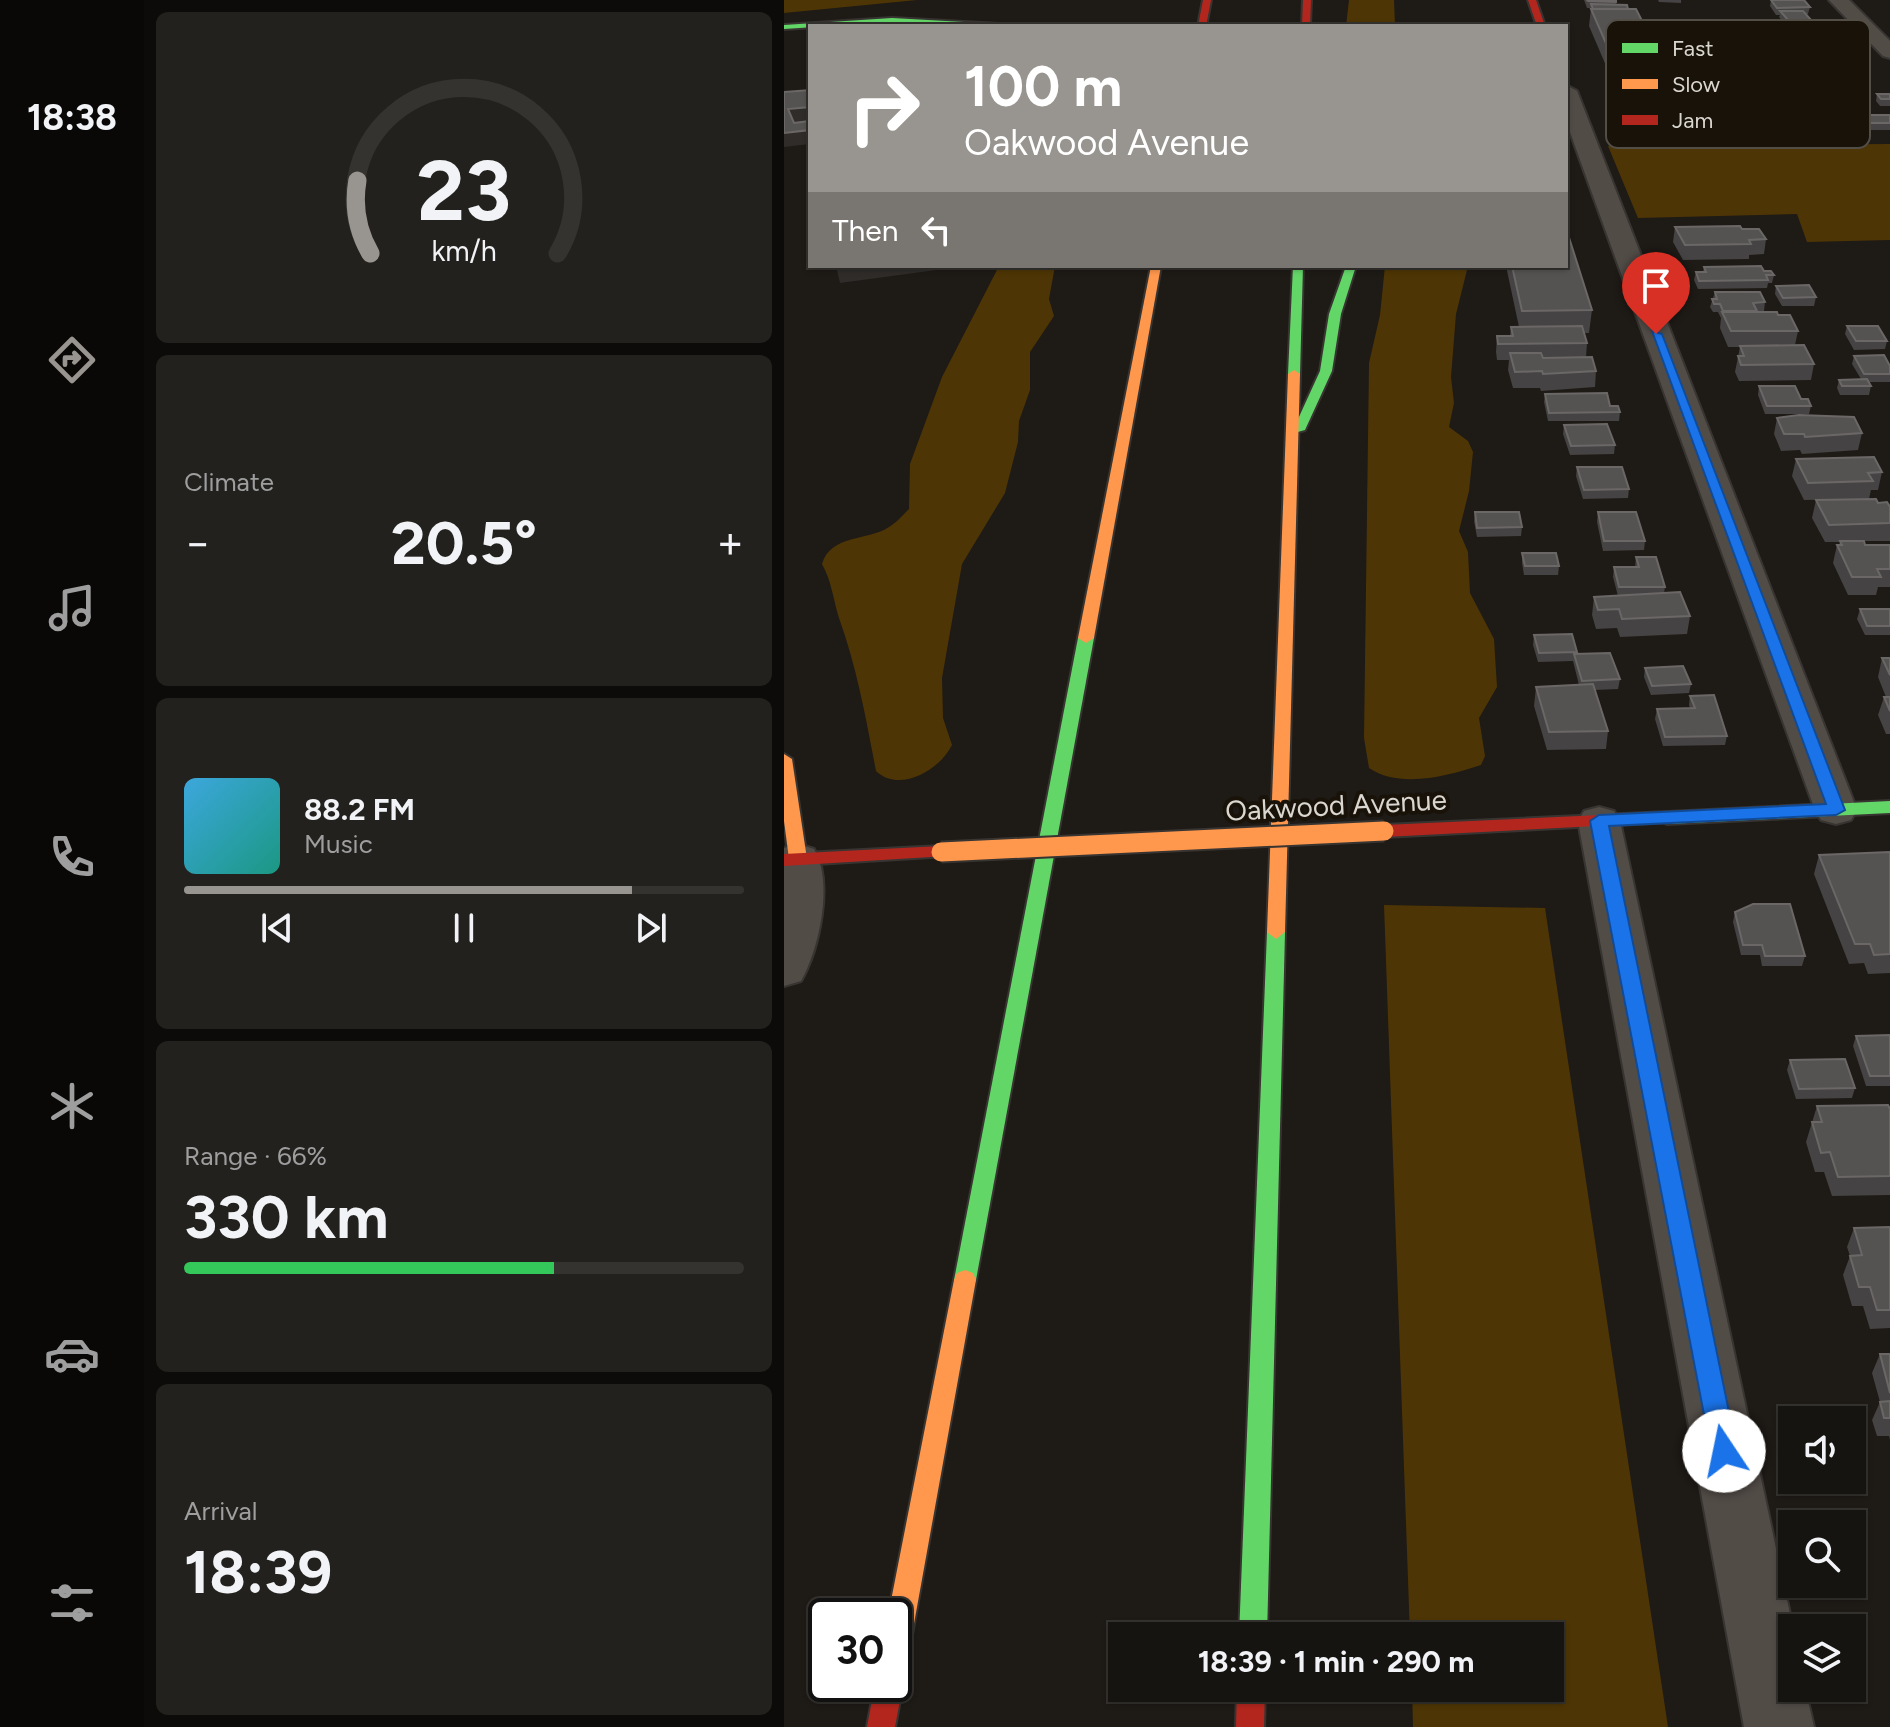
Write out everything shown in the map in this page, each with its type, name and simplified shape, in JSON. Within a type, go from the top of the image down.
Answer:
[{"type":"main road","points":[[1202,24],[1207,0]]},
{"type":"main road","points":[[1306,24],[1307,0]]},
{"type":"main road","points":[[1532,0],[1540,24]]},
{"type":"main road","points":[[784,19],[958,3]]},
{"type":"main road","points":[[830,24],[892,20],[964,24]]},
{"type":"main road","points":[[784,27],[808,25]]},
{"type":"main road","points":[[905,1598],[1156,268]]},
{"type":"main road","points":[[1253,1622],[1298,268]]},
{"type":"main road","points":[[1292,443],[1326,371],[1335,314],[1350,268]]},
{"type":"main road","points":[[1135,270],[1149,308]]},
{"type":"main road","points":[[784,759],[791,859]]},
{"type":"main road","name":"Oakwood Avenue","points":[[791,859],[1890,807]]},
{"type":"main road","points":[[881,1727],[886,1702]]},
{"type":"main road","points":[[1250,1727],[1251,1702]]},
{"type":"street","points":[[1838,0],[1858,20]]},
{"type":"street","points":[[1870,32],[1890,52]]},
{"type":"street","points":[[1568,96],[1836,810]]},
{"type":"street","points":[[1599,821],[1779,1727]]},
{"type":"street","points":[[784,969],[798,923],[802,892],[791,859]]},
{"type":"shaded area","points":[[784,0],[917,0],[784,13]]},
{"type":"shaded area","points":[[1349,0],[1394,0],[1395,24],[1346,24]]},
{"type":"shaded area","points":[[1870,144],[1890,144],[1890,240],[1807,242],[1797,214],[1638,218],[1609,148],[1870,148]]},
{"type":"shaded area","points":[[998,268],[1055,268],[1049,299],[1054,316],[1030,352],[1030,390],[1019,421],[1018,442],[1005,493],[962,564],[942,678],[943,718],[952,745],[928,770],[918,776],[896,780],[876,771],[856,675],[822,564],[833,548],[880,531],[909,509],[910,464],[942,377]]},
{"type":"shaded area","points":[[1385,268],[1468,268],[1456,314],[1451,377],[1454,403],[1449,427],[1468,441],[1473,452],[1469,491],[1459,531],[1468,552],[1470,593],[1494,639],[1497,687],[1479,718],[1485,756],[1481,765],[1424,778],[1395,778],[1369,768],[1364,738],[1369,363],[1380,315]]},
{"type":"shaded area","points":[[1384,905],[1545,908],[1668,1727],[1413,1727],[1412,1702],[1564,1702],[1564,1622],[1410,1622]]},
{"type":"building","points":[[1616,0],[1616,2],[1588,1]]},
{"type":"building","points":[[1771,0],[1804,0],[1810,7],[1777,8]]},
{"type":"building","points":[[1591,4],[1627,5],[1628,9],[1593,9]]},
{"type":"building","points":[[1591,9],[1636,9],[1642,20],[1606,20],[1606,43]]},
{"type":"building","points":[[1780,11],[1803,11],[1811,20],[1788,20]]},
{"type":"building","points":[[808,90],[808,107],[788,109],[794,123],[808,121],[808,130],[784,133],[784,92]]},
{"type":"building","points":[[1877,94],[1890,94],[1890,99],[1881,99]]},
{"type":"building","points":[[1870,115],[1890,115],[1890,123],[1871,123]]},
{"type":"building","points":[[1740,226],[1742,229],[1759,229],[1766,239],[1749,240],[1751,244],[1685,245],[1675,227]]},
{"type":"building","points":[[1568,234],[1592,310],[1522,311],[1512,268],[1568,268]]},
{"type":"building","points":[[1761,266],[1764,271],[1771,271],[1774,275],[1766,275],[1768,280],[1699,281],[1696,272],[1706,272],[1704,267]]},
{"type":"building","points":[[1809,285],[1816,297],[1783,298],[1776,286]]},
{"type":"building","points":[[1715,292],[1760,292],[1765,302],[1753,303],[1757,311],[1723,311],[1720,304],[1714,304],[1712,299],[1717,299]]},
{"type":"building","points":[[1722,312],[1777,312],[1778,315],[1790,315],[1798,331],[1731,331]]},
{"type":"building","points":[[1582,326],[1587,343],[1498,344],[1497,336],[1513,336],[1511,327]]},
{"type":"building","points":[[1847,326],[1878,326],[1887,341],[1856,341]]},
{"type":"building","points":[[1804,345],[1814,364],[1741,365],[1738,356],[1744,356],[1740,346]]},
{"type":"building","points":[[1510,353],[1541,353],[1543,358],[1592,357],[1596,371],[1515,372]]},
{"type":"building","points":[[1884,355],[1890,366],[1890,374],[1864,374],[1854,356]]},
{"type":"building","points":[[1867,379],[1871,386],[1842,386],[1839,380]]},
{"type":"building","points":[[1759,386],[1795,386],[1801,399],[1808,399],[1811,406],[1767,406]]},
{"type":"building","points":[[1607,393],[1610,406],[1618,406],[1620,412],[1549,413],[1545,394]]},
{"type":"building","points":[[1799,415],[1854,417],[1862,433],[1805,437],[1804,434],[1784,434],[1777,418]]},
{"type":"building","points":[[1607,424],[1615,445],[1571,446],[1564,425]]},
{"type":"building","points":[[1874,457],[1882,472],[1868,473],[1873,481],[1808,483],[1796,459]]},
{"type":"building","points":[[1577,467],[1622,467],[1629,489],[1584,490]]},
{"type":"building","points":[[1876,499],[1878,503],[1887,502],[1890,507],[1890,523],[1829,525],[1816,500]]},
{"type":"building","points":[[1475,512],[1519,512],[1522,527],[1477,528]]},
{"type":"building","points":[[1598,512],[1636,512],[1645,541],[1604,541]]},
{"type":"building","points":[[1840,541],[1890,545],[1890,569],[1877,569],[1881,577],[1852,577],[1837,545],[1842,545]]},
{"type":"building","points":[[1522,553],[1556,553],[1559,566],[1525,566]]},
{"type":"building","points":[[1636,557],[1656,557],[1665,587],[1619,587],[1614,567],[1639,567]]},
{"type":"building","points":[[1680,592],[1690,616],[1622,619],[1619,609],[1598,610],[1594,597]]},
{"type":"building","points":[[1860,609],[1890,609],[1890,626],[1867,626]]},
{"type":"building","points":[[1572,634],[1577,652],[1539,653],[1534,635]]},
{"type":"building","points":[[1610,653],[1620,679],[1582,681],[1574,654]]},
{"type":"building","points":[[1882,658],[1890,658],[1890,675]]},
{"type":"building","points":[[1683,666],[1691,684],[1652,686],[1645,668]]},
{"type":"building","points":[[1593,684],[1608,731],[1549,732],[1536,687]]},
{"type":"building","points":[[1714,695],[1727,736],[1665,737],[1657,709],[1695,708],[1690,696]]},
{"type":"building","points":[[1884,697],[1890,697],[1890,711]]},
{"type":"building","points":[[1890,852],[1890,954],[1874,955],[1870,944],[1855,944],[1819,855]]},
{"type":"building","points":[[1753,904],[1790,904],[1805,956],[1765,956],[1762,945],[1743,945],[1735,912]]},
{"type":"building","points":[[1890,1035],[1890,1076],[1870,1076],[1856,1036]]},
{"type":"building","points":[[1845,1059],[1855,1088],[1799,1089],[1790,1060]]},
{"type":"building","points":[[1888,1105],[1890,1176],[1838,1177],[1830,1152],[1821,1153],[1812,1122],[1822,1122],[1817,1106]]},
{"type":"building","points":[[1890,1227],[1890,1310],[1877,1310],[1870,1287],[1859,1287],[1850,1256],[1862,1255],[1854,1228]]},
{"type":"building","points":[[1880,1354],[1890,1354],[1890,1393]]},
{"type":"building","points":[[1890,1401],[1890,1418],[1884,1418],[1880,1402]]},
{"type":"traffic: fast","points":[[830,24],[892,20],[964,24]]},
{"type":"traffic: fast","points":[[784,27],[808,25]]},
{"type":"traffic: fast","points":[[1294,374],[1298,268]]},
{"type":"traffic: fast","points":[[1299,430],[1326,371],[1335,314],[1350,268]]},
{"type":"traffic: fast","points":[[965,1280],[1086,638]]},
{"type":"traffic: fast","points":[[1667,818],[1890,807]]},
{"type":"traffic: fast","points":[[1253,1622],[1276,932]]},
{"type":"traffic: slow","points":[[1086,638],[1156,268]]},
{"type":"traffic: slow","points":[[1276,932],[1294,374]]},
{"type":"traffic: slow","points":[[784,759],[798,859]]},
{"type":"traffic: slow","points":[[941,852],[1384,831]]},
{"type":"traffic: slow","points":[[905,1598],[965,1280]]},
{"type":"traffic: jam","points":[[1202,24],[1207,0]]},
{"type":"traffic: jam","points":[[1306,24],[1307,0]]},
{"type":"traffic: jam","points":[[1532,0],[1540,24]]},
{"type":"traffic: jam","points":[[1384,831],[1667,818]]},
{"type":"traffic: jam","points":[[784,860],[941,852]]},
{"type":"traffic: jam","points":[[881,1727],[886,1702]]},
{"type":"traffic: jam","points":[[1250,1727],[1251,1702]]},
{"type":"route","points":[[1656,334],[1836,810],[1599,821],[1724,1451]]}]
